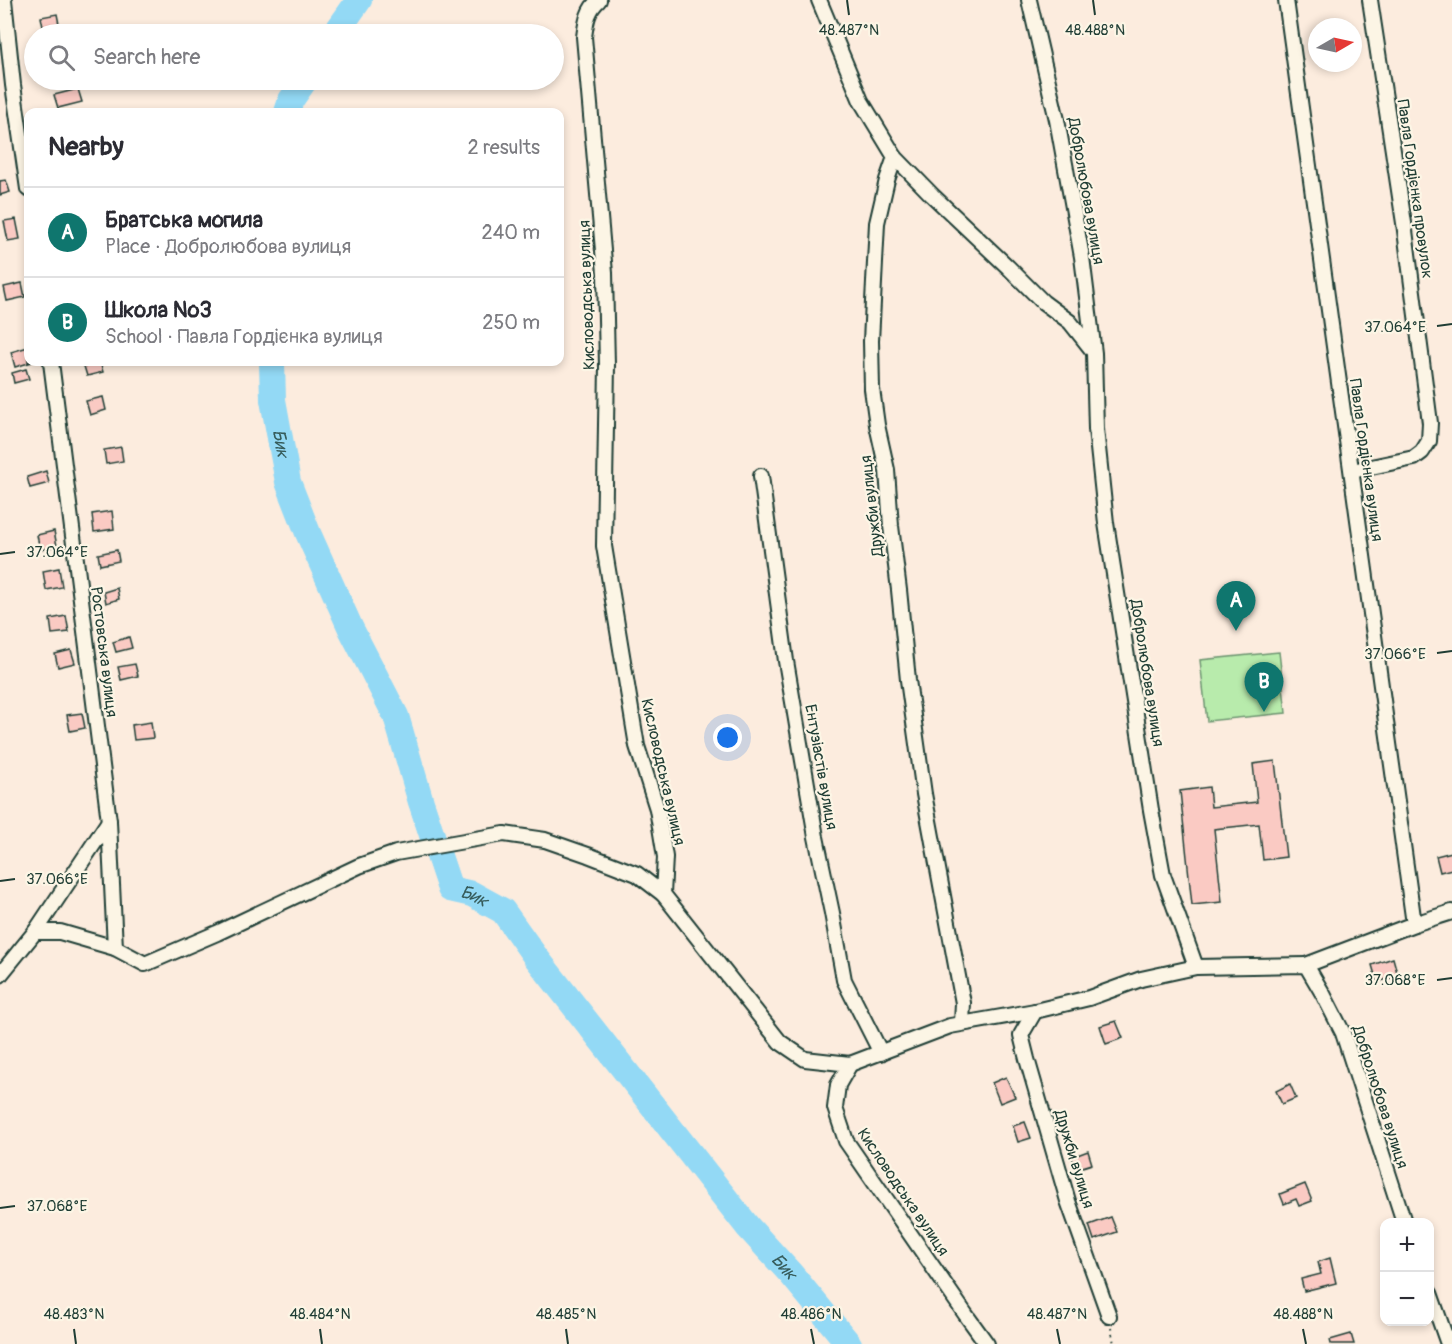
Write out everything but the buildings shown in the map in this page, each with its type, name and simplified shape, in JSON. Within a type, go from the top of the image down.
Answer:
[{"type":"street","points":[[4,0],[24,161]]},
{"type":"street","name":"Кисловодська вулиця","points":[[599,0],[586,18],[584,37],[605,273],[607,364],[603,546],[637,746],[657,810],[665,857],[663,894]]},
{"type":"street","points":[[819,0],[861,101],[895,157],[1043,302],[1070,322],[1095,353]]},
{"type":"street","name":"Добролюбова вулиця","points":[[1029,0],[1057,120],[1082,257],[1095,353],[1095,429],[1106,523],[1151,810],[1163,875],[1196,967]]},
{"type":"street","name":"Павла Гордієнка вулиця","points":[[1286,0],[1414,924]]},
{"type":"street","name":"Павла Гордієнка провулок","points":[[1352,471],[1413,458],[1422,452],[1429,441],[1430,423],[1404,223],[1370,0]]},
{"type":"street","name":"Дружби вулиця","points":[[895,157],[877,223],[871,341],[872,389],[887,470],[908,680],[924,794],[963,1003],[962,1023]]},
{"type":"street","name":"Ростовська вулиця","points":[[52,366],[109,821],[115,948]]},
{"type":"street","name":"Ентузіастів вулиця","points":[[761,476],[786,661],[816,837],[844,980],[881,1053]]},
{"type":"street","points":[[0,975],[34,932],[109,821]]},
{"type":"street","points":[[34,932],[60,932],[115,948],[145,964],[359,866],[396,853],[504,834],[545,840],[637,874],[663,894],[780,1042],[805,1059],[850,1064],[950,1026],[1035,1011],[1089,998],[1141,979],[1196,967],[1306,965],[1452,912]]},
{"type":"street","name":"Добролюбова вулиця","points":[[1306,965],[1343,1033],[1403,1218]]},
{"type":"street","name":"Дружби вулиця","points":[[1035,1011],[1021,1035],[1026,1059],[1068,1201],[1109,1316]]},
{"type":"street","name":"Кисловодська вулиця","points":[[850,1064],[838,1085],[835,1108],[846,1141],[987,1344]]},
{"type":"street","points":[[1434,1304],[1448,1344]]},
{"type":"green space","points":[[1279,652],[1286,713],[1207,721],[1200,660]]},
{"type":"waterway","name":"Бик","points":[[342,24],[359,0]]},
{"type":"waterway","name":"Бик","points":[[288,108],[298,90]]},
{"type":"waterway","name":"Бик","points":[[272,366],[273,400],[288,482],[351,629],[396,716],[450,889],[472,894],[503,911],[535,956],[748,1227],[791,1274],[849,1344]]},
{"type":"place","name":"Братська могила","points":[[1236,631]]},
{"type":"place","name":"Школа №3","points":[[1264,712]]}]
